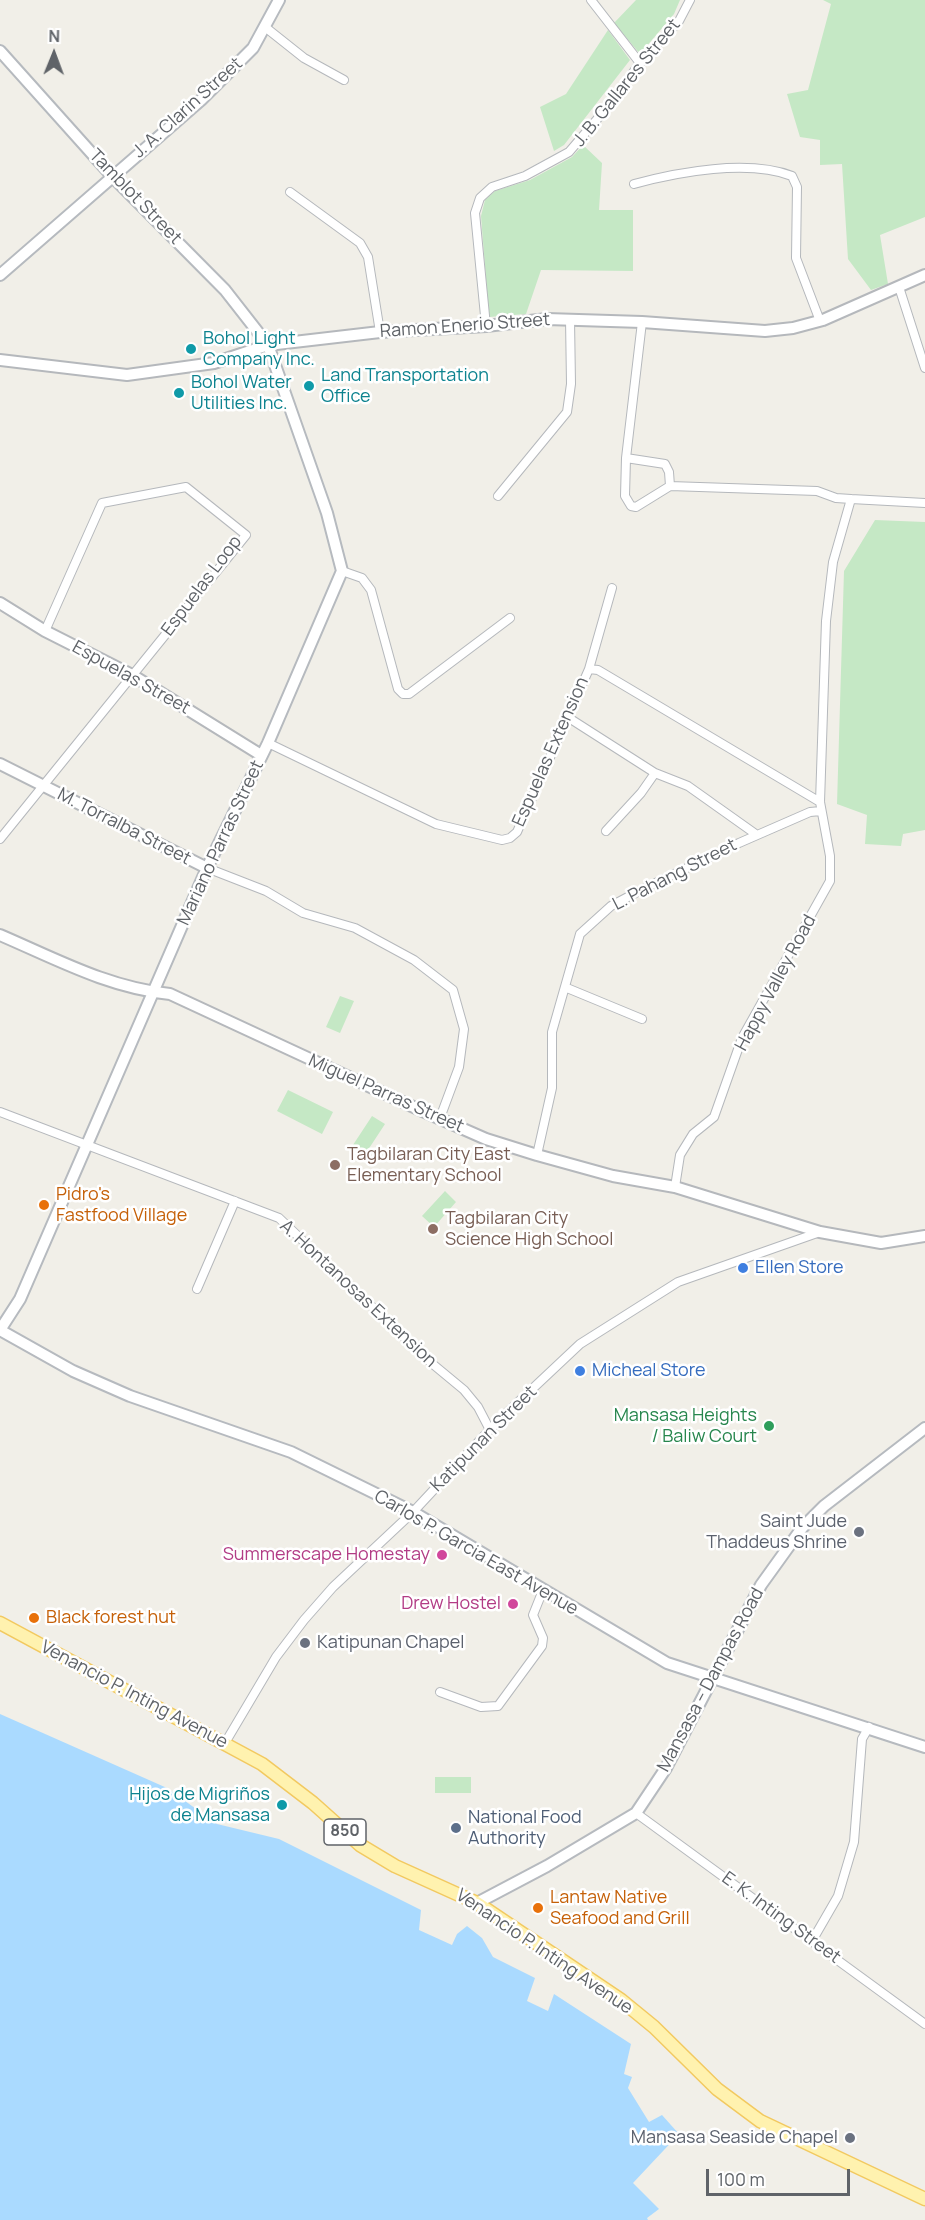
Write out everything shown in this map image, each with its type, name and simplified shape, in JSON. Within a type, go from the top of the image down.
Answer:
[{"type":"main road","name":"J. A. Clarin Street","points":[[0,275],[201,100],[253,48],[279,0]]},
{"type":"main road","name":"Tamblot Street","points":[[0,51],[112,176],[225,290],[268,345]]},
{"type":"main road","name":"Ramon Enerio Street","points":[[0,360],[127,375],[214,363],[268,345],[380,332],[570,319],[765,331],[820,321],[925,275]]},
{"type":"main road","points":[[268,345],[327,513],[342,571]]},
{"type":"main road","name":"Mariano Parras Street","points":[[0,1330],[20,1299],[207,868],[268,743],[342,571]]},
{"type":"main road","name":"Espuelas Street","points":[[0,603],[45,631],[132,675],[261,755]]},
{"type":"main road","name":"M. Torralba Street","points":[[0,764],[207,868]]},
{"type":"main road","name":"Miguel Parras Street","points":[[0,935],[105,981],[170,994],[486,1139],[613,1176],[675,1187],[820,1232],[881,1243],[925,1236]]},
{"type":"main road","name":"Carlos P. Garcia East Avenue","points":[[0,1330],[73,1371],[130,1396],[291,1452],[413,1512],[667,1663],[925,1747]]},
{"type":"main road","name":"Mansasa – Dampas Road","points":[[477,1903],[636,1813],[666,1768],[761,1585],[802,1528],[824,1506],[925,1428]]},
{"type":"main road","name":"Venancio P. Inting Avenue","points":[[0,1623],[225,1743],[270,1771],[313,1803],[360,1845],[395,1866],[442,1885],[477,1903],[621,2000],[654,2027],[717,2089],[760,2121],[925,2199]]},
{"type":"street","points":[[591,0],[640,63]]},
{"type":"street","name":"J. B. Gallares Street","points":[[486,326],[475,213],[480,198],[492,187],[525,176],[569,152],[611,103],[640,63],[679,21],[690,0]]},
{"type":"street","points":[[265,27],[304,58],[344,80]]},
{"type":"street","points":[[633,184],[672,174],[718,171],[762,170],[792,176],[797,187],[796,258],[820,321]]},
{"type":"street","points":[[290,192],[360,243],[368,257],[380,332]]},
{"type":"street","points":[[899,287],[925,368]]},
{"type":"street","points":[[498,496],[567,412],[571,384],[570,319]]},
{"type":"street","points":[[642,322],[626,458],[625,496],[631,506],[636,507],[670,486],[817,491],[836,498],[925,503]]},
{"type":"street","points":[[626,458],[665,464],[669,472],[670,486]]},
{"type":"street","name":"Espuelas Loop","points":[[45,631],[102,503],[186,487],[246,535],[132,675]]},
{"type":"street","name":"Happy Valley Road","points":[[675,1187],[680,1155],[693,1134],[714,1117],[742,1038],[830,881],[830,856],[820,806],[826,621],[833,562],[851,499]]},
{"type":"street","points":[[342,571],[362,578],[371,590],[398,689],[403,694],[409,694],[510,618]]},
{"type":"street","points":[[589,669],[612,588]]},
{"type":"street","name":"Espuelas Extension","points":[[268,743],[436,824],[502,840],[510,838],[517,832],[589,669],[598,670],[820,806]]},
{"type":"street","points":[[0,839],[132,675]]},
{"type":"street","points":[[569,718],[655,773],[688,786],[758,835]]},
{"type":"street","points":[[606,831],[641,793],[655,773]]},
{"type":"street","name":"L. Pahang Street","points":[[537,1155],[552,1088],[552,1032],[567,988],[580,934],[611,906],[820,806]]},
{"type":"street","name":"M. Torralba Street","points":[[207,868],[266,891],[303,913],[355,928],[414,960],[453,990],[464,1029],[459,1067],[440,1118]]},
{"type":"street","points":[[567,988],[642,1019]]},
{"type":"street","name":"A. Hontanosas Extension","points":[[0,1112],[279,1218],[429,1361],[464,1390],[478,1407],[490,1430]]},
{"type":"street","points":[[196,1289],[235,1202]]},
{"type":"street","name":"Katipunan Street","points":[[225,1743],[276,1657],[333,1587],[413,1512],[490,1430],[580,1344],[678,1282],[820,1232]]},
{"type":"street","points":[[440,1692],[481,1707],[498,1706],[542,1646],[543,1638],[533,1615],[543,1590]]},
{"type":"street","points":[[812,1941],[838,1896],[854,1842],[862,1739],[869,1727]]},
{"type":"street","name":"E. K. Inting Street","points":[[636,1813],[925,2024]]},
{"type":"green space","points":[[636,0],[680,0],[674,14],[640,54],[614,23]]},
{"type":"green space","points":[[823,0],[925,0],[925,217],[880,235],[888,284],[871,290],[848,259],[842,164],[820,165],[820,140],[800,137],[787,94],[808,90],[831,4]]},
{"type":"green space","points":[[608,30],[630,60],[564,145],[554,151],[540,107],[566,94]]},
{"type":"green space","points":[[583,145],[602,163],[599,210],[633,210],[633,271],[541,270],[526,314],[489,317],[481,216],[485,200],[495,191],[530,180],[572,157]]},
{"type":"green space","points":[[875,520],[925,522],[925,830],[903,834],[901,846],[865,844],[867,815],[837,804],[844,571]]},
{"type":"green space","points":[[340,996],[354,1001],[340,1033],[326,1027]]},
{"type":"green space","points":[[288,1090],[333,1112],[322,1134],[277,1111]]},
{"type":"green space","points":[[372,1116],[385,1124],[366,1153],[353,1145]]},
{"type":"green space","points":[[445,1191],[456,1202],[434,1227],[422,1216]]},
{"type":"green space","points":[[435,1777],[471,1777],[471,1793],[435,1793]]},
{"type":"water","points":[[0,1714],[167,1788],[217,1824],[279,1839],[421,1910],[419,1930],[452,1945],[457,1934],[467,1926],[482,1938],[493,1957],[535,1978],[527,2001],[548,2011],[554,1994],[631,2044],[624,2074],[632,2077],[628,2088],[649,2122],[662,2115],[679,2134],[633,2183],[659,2209],[647,2218],[648,2220],[0,2220]]},
{"type":"place","name":"Bohol Light Company Inc.","points":[[191,349]]},
{"type":"place","name":"Land Transportation Office","points":[[309,386]]},
{"type":"place","name":"Bohol Water Utilities Inc.","points":[[179,393]]},
{"type":"place","name":"Tagbilaran City East Elementary School","points":[[335,1165]]},
{"type":"place","name":"Pidro's Fastfood Village","points":[[44,1205]]},
{"type":"place","name":"Tagbilaran City Science High School","points":[[433,1229]]},
{"type":"place","name":"Ellen Store","points":[[743,1268]]},
{"type":"place","name":"Micheal Store","points":[[580,1371]]},
{"type":"place","name":"Mansasa Heights / Baliw Court","points":[[769,1426]]},
{"type":"place","name":"Saint Jude Thaddeus Shrine","points":[[859,1532]]},
{"type":"place","name":"Summerscape Homestay","points":[[442,1555]]},
{"type":"place","name":"Drew Hostel","points":[[513,1604]]},
{"type":"place","name":"Black forest hut","points":[[34,1618]]},
{"type":"place","name":"Katipunan Chapel","points":[[305,1643]]},
{"type":"place","name":"Hijos de Migriños de Mansasa","points":[[282,1805]]},
{"type":"place","name":"National Food Authority","points":[[456,1828]]},
{"type":"place","name":"Lantaw Native Seafood and Grill","points":[[538,1908]]},
{"type":"place","name":"Mansasa Seaside Chapel","points":[[850,2138]]}]
